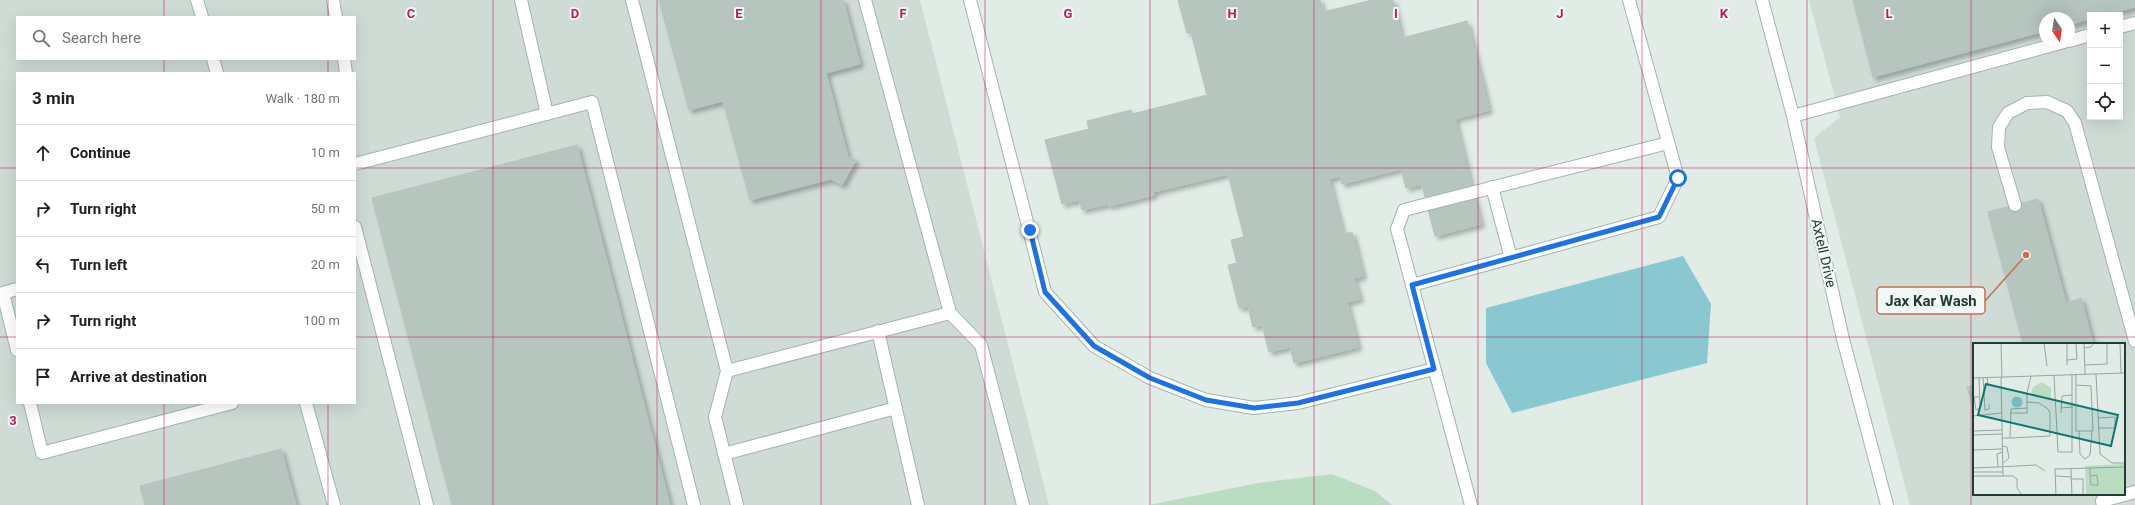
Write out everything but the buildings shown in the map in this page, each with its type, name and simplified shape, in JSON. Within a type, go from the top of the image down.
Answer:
[{"type":"street","points":[[197,0],[202,16]]},
{"type":"street","points":[[333,0],[336,16]]},
{"type":"street","points":[[521,0],[548,114]]},
{"type":"street","points":[[632,0],[727,371],[715,417],[738,505]]},
{"type":"street","points":[[865,0],[950,313],[981,345],[1023,505]]},
{"type":"street","points":[[970,0],[1045,292],[1094,346],[1150,378],[1206,400],[1254,408],[1298,403],[1434,369]]},
{"type":"street","points":[[1412,285],[1659,217],[1678,178],[1629,0]]},
{"type":"street","name":"Axtell Drive","points":[[1762,0],[1793,116],[1843,339],[1887,505]]},
{"type":"street","points":[[2123,26],[2135,23]]},
{"type":"street","points":[[2075,39],[2087,36]]},
{"type":"street","points":[[1793,116],[2042,48]]},
{"type":"street","points":[[213,60],[217,72]]},
{"type":"street","points":[[344,60],[346,72]]},
{"type":"street","points":[[356,164],[592,102],[694,505]]},
{"type":"street","points":[[2015,205],[1998,147],[1999,127],[2008,113],[2027,103],[2047,102],[2067,111],[2074,122],[2135,341]]},
{"type":"street","points":[[1471,505],[1397,229],[1404,210],[1668,143]]},
{"type":"street","points":[[1492,187],[1511,258]]},
{"type":"street","points":[[356,231],[427,505]]},
{"type":"street","points":[[16,289],[3,293],[16,346]]},
{"type":"street","points":[[727,371],[950,313]]},
{"type":"street","points":[[878,331],[918,505]]},
{"type":"street","points":[[30,404],[42,453],[228,404]]},
{"type":"street","points":[[306,404],[334,505]]},
{"type":"street","points":[[724,454],[896,408]]},
{"type":"street","points":[[2125,494],[2135,492]]},
{"type":"street","points":[[2101,500],[2122,495]]},
{"type":"shaded area","points":[[0,0],[920,0],[1049,505],[0,505]]},
{"type":"shaded area","points":[[1809,0],[2135,0],[2135,505],[1910,505],[1814,138],[1840,117]]},
{"type":"green space","points":[[1332,474],[1375,491],[1392,505],[1149,505],[1258,483]]},
{"type":"water","points":[[1683,256],[1711,304],[1707,363],[1512,413],[1486,363],[1486,308]]},
{"type":"place","name":"Jax Kar Wash","points":[[2026,255]]},
{"type":"route","points":[[1030,230],[1045,292],[1094,346],[1150,378],[1206,400],[1254,408],[1298,403],[1332,396],[1434,369],[1412,285],[1659,217],[1678,178]]}]
